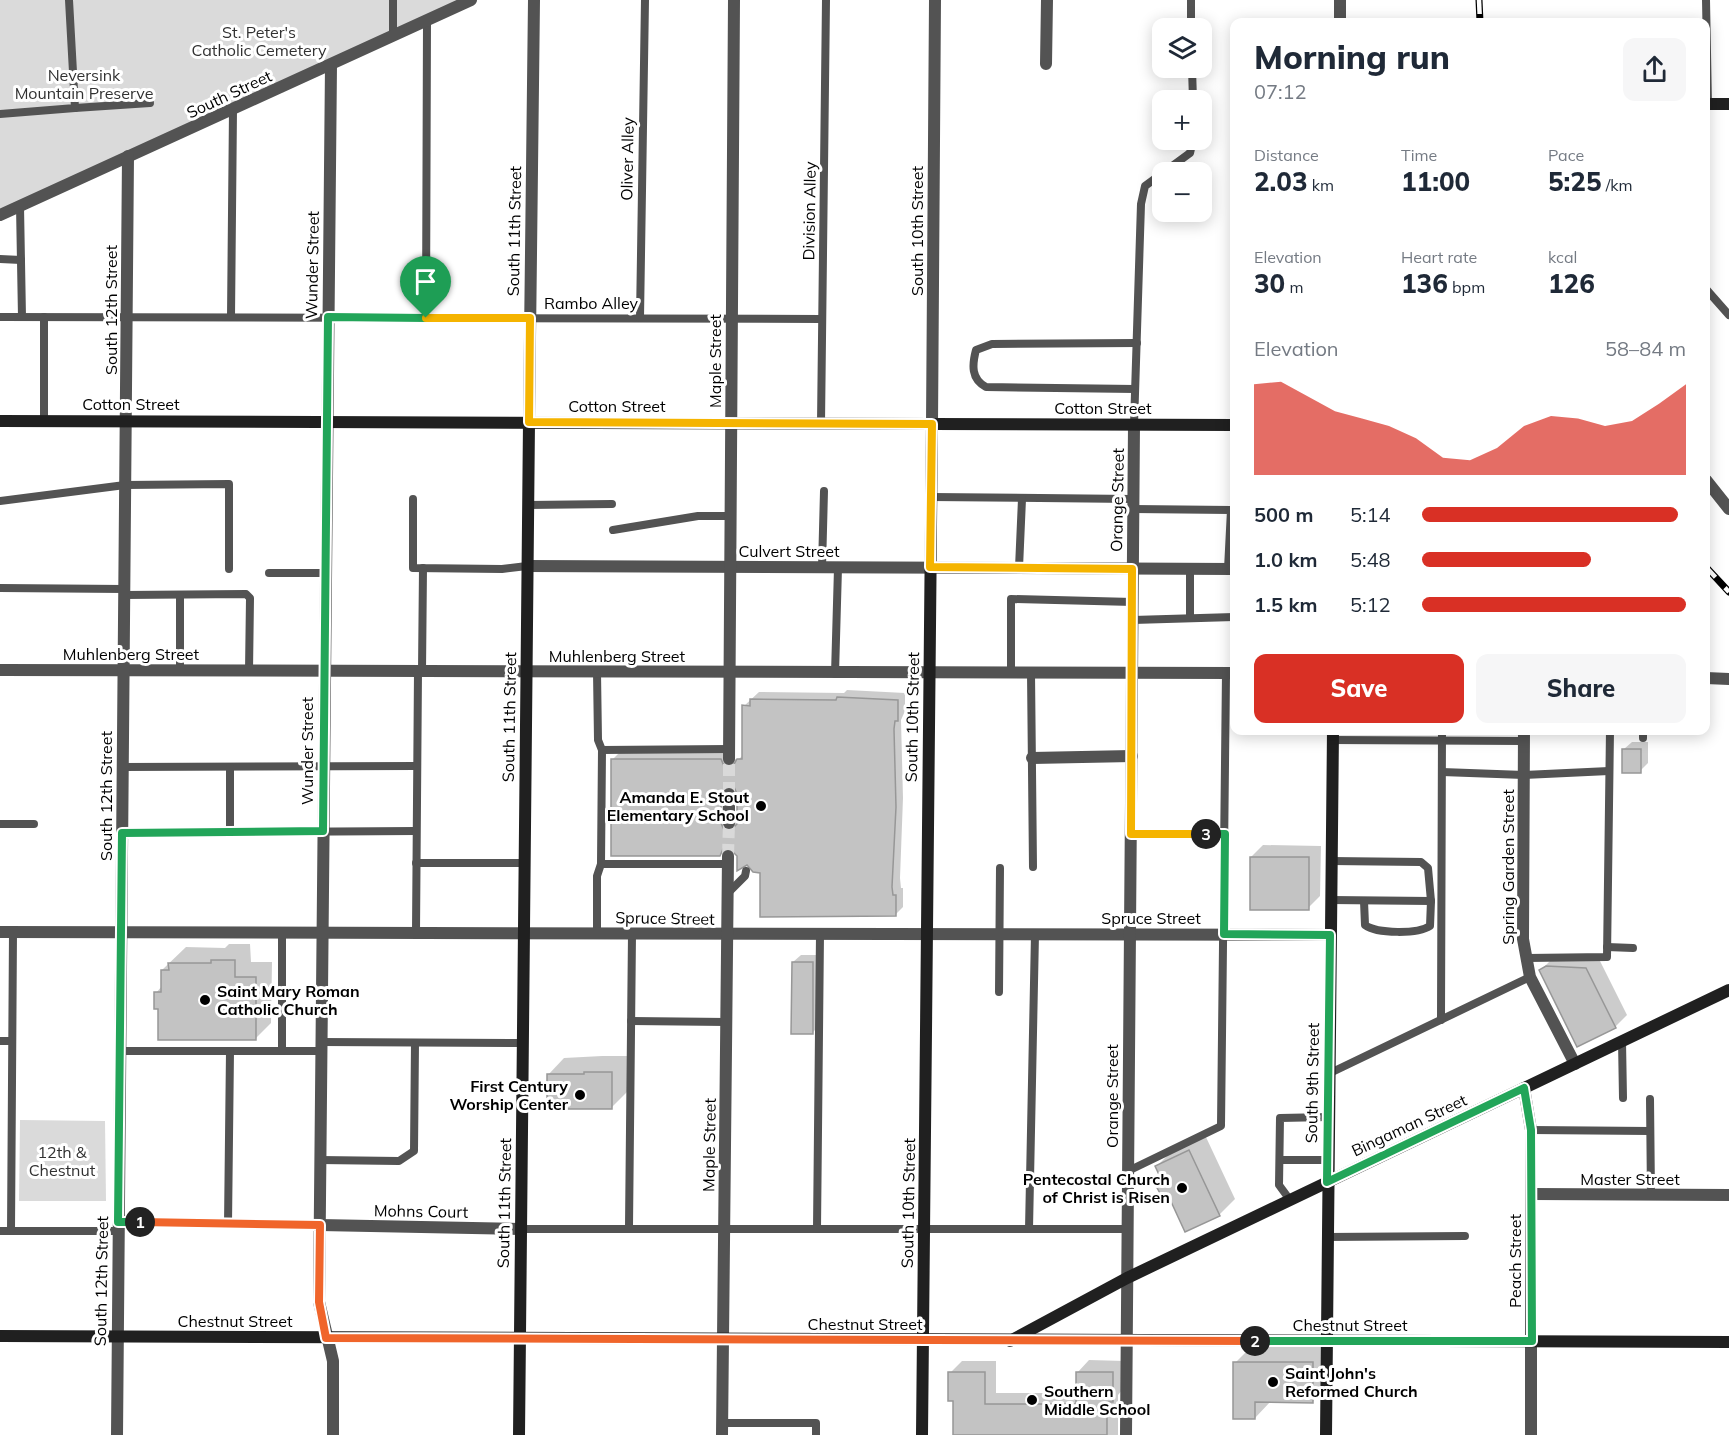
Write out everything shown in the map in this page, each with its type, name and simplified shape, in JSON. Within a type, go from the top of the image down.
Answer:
[{"type":"street","name":"South Street","points":[[0,215],[471,0]]},
{"type":"street","name":"South 11th Street","points":[[519,1435],[518,1339],[534,0]]},
{"type":"street","name":"Maple Street","points":[[729,754],[734,0]]},
{"type":"street","name":"South 10th Street","points":[[922,1435],[935,0]]},
{"type":"street","points":[[1046,64],[1047,0]]},
{"type":"street","points":[[1340,0],[1340,18]]},
{"type":"street","name":"Wunder Street","points":[[331,65],[319,1302],[333,1361],[333,1435]]},
{"type":"street","points":[[1710,104],[1729,104]]},
{"type":"street","name":"South 12th Street","points":[[117,1435],[128,156]]},
{"type":"street","name":"Cotton Street","points":[[0,421],[1230,425]]},
{"type":"street","name":"Orange Street","points":[[1126,1435],[1134,425]]},
{"type":"street","points":[[1710,485],[1729,509]]},
{"type":"street","name":"Culvert Street","points":[[527,566],[1230,569]]},
{"type":"street","name":"Muhlenberg Street","points":[[0,670],[835,674],[1230,673]]},
{"type":"street","points":[[1710,678],[1729,679]]},
{"type":"street","name":"South 9th Street","points":[[1326,1435],[1326,1237],[1333,735]]},
{"type":"street","name":"Spring Garden Street","points":[[1524,736],[1523,939],[1530,977],[1575,1064]]},
{"type":"street","points":[[1032,758],[1132,756]]},
{"type":"street","points":[[729,794],[729,823]]},
{"type":"street","name":"Maple Street","points":[[722,1429],[728,860]]},
{"type":"street","name":"Spruce Street","points":[[0,932],[1330,935]]},
{"type":"street","name":"Bingaman Street","points":[[1008,1341],[1127,1278],[1729,990]]},
{"type":"street","name":"Peach Street","points":[[1524,1088],[1531,1130],[1531,1435]]},
{"type":"street","name":"Master Street","points":[[1532,1194],[1729,1195]]},
{"type":"street","name":"Mohns Court","points":[[320,1225],[521,1229]]},
{"type":"street","name":"Chestnut Street","points":[[0,1336],[922,1341],[1729,1342]]},
{"type":"lane","points":[[69,0],[75,108]]},
{"type":"lane","points":[[393,0],[393,37]]},
{"type":"lane","name":"Oliver Alley","points":[[640,318],[645,0]]},
{"type":"lane","name":"Division Alley","points":[[821,423],[826,0]]},
{"type":"lane","points":[[1191,0],[1191,18]]},
{"type":"lane","points":[[1706,0],[1706,18]]},
{"type":"lane","points":[[426,318],[427,21]]},
{"type":"lane","points":[[0,114],[150,103]]},
{"type":"lane","points":[[231,317],[233,110]]},
{"type":"lane","points":[[1134,425],[1140,204],[1145,186],[1190,153],[1191,150]]},
{"type":"lane","points":[[20,206],[22,317]]},
{"type":"lane","points":[[0,259],[21,260]]},
{"type":"lane","points":[[1710,294],[1729,315]]},
{"type":"lane","name":"Rambo Alley","points":[[0,317],[822,319]]},
{"type":"lane","points":[[44,317],[44,421]]},
{"type":"lane","points":[[1135,389],[986,387],[978,383],[974,374],[973,360],[976,350],[992,344],[1137,343]]},
{"type":"lane","points":[[0,501],[125,485],[229,484],[229,568]]},
{"type":"lane","points":[[822,568],[824,491]]},
{"type":"lane","points":[[931,497],[1022,499],[1230,510]]},
{"type":"lane","points":[[412,499],[412,568],[423,568],[417,766],[416,932]]},
{"type":"lane","points":[[1019,568],[1022,499]]},
{"type":"lane","points":[[528,505],[612,504]]},
{"type":"lane","points":[[613,530],[698,516],[730,516]]},
{"type":"lane","name":"Culvert Street","points":[[423,568],[502,569],[527,566]]},
{"type":"lane","points":[[835,674],[838,568]]},
{"type":"lane","points":[[1190,569],[1190,618]]},
{"type":"lane","points":[[270,573],[325,573]]},
{"type":"lane","points":[[0,588],[180,595],[246,594],[250,598],[249,671]]},
{"type":"lane","points":[[180,595],[180,670]]},
{"type":"lane","points":[[1011,673],[1011,599],[1133,602]]},
{"type":"lane","points":[[1133,620],[1230,617]]},
{"type":"lane","points":[[597,672],[598,740],[602,750],[601,864],[597,876],[597,934]]},
{"type":"lane","points":[[1031,673],[1033,867]]},
{"type":"lane","points":[[1128,1171],[1221,1126],[1225,834],[1230,673]]},
{"type":"lane","points":[[1333,735],[1442,741],[1524,736]]},
{"type":"lane","points":[[1441,1020],[1442,735]]},
{"type":"lane","points":[[1527,958],[1607,957],[1610,735]]},
{"type":"lane","points":[[602,750],[729,754]]},
{"type":"lane","points":[[122,767],[417,766]]},
{"type":"lane","points":[[230,832],[231,767]]},
{"type":"lane","points":[[1442,772],[1524,774],[1609,771]]},
{"type":"lane","points":[[0,824],[34,824]]},
{"type":"lane","points":[[122,833],[417,831]]},
{"type":"lane","points":[[1131,834],[1225,834]]},
{"type":"lane","points":[[601,864],[728,860]]},
{"type":"lane","points":[[1331,861],[1421,862],[1428,868],[1431,901],[1430,926],[1423,930],[1373,930],[1365,925],[1364,901]]},
{"type":"lane","points":[[416,862],[524,863]]},
{"type":"lane","points":[[999,992],[1000,868]]},
{"type":"lane","points":[[728,893],[746,876],[746,871]]},
{"type":"lane","points":[[1331,900],[1431,901]]},
{"type":"lane","points":[[11,1231],[13,932]]},
{"type":"lane","points":[[282,933],[282,1051]]},
{"type":"lane","points":[[629,1227],[632,934]]},
{"type":"lane","points":[[817,1229],[820,934]]},
{"type":"lane","points":[[1029,1229],[1035,934]]},
{"type":"lane","points":[[1607,946],[1633,948]]},
{"type":"lane","points":[[1328,1074],[1530,977]]},
{"type":"lane","points":[[631,1021],[727,1022]]},
{"type":"lane","points":[[0,1041],[12,1041]]},
{"type":"lane","points":[[1622,1041],[1623,1098]]},
{"type":"lane","points":[[120,1051],[282,1051],[415,1042],[523,1043]]},
{"type":"lane","points":[[320,1160],[399,1161],[414,1151],[415,1042]]},
{"type":"lane","points":[[228,1224],[230,1051]]},
{"type":"lane","points":[[1650,1099],[1651,1196]]},
{"type":"lane","points":[[1290,1200],[1279,1185],[1280,1118],[1328,1117]]},
{"type":"lane","points":[[1531,1130],[1650,1131]]},
{"type":"lane","points":[[1280,1160],[1327,1160]]},
{"type":"lane","points":[[0,1231],[118,1226],[320,1225]]},
{"type":"lane","points":[[521,1229],[629,1227],[1128,1229]]},
{"type":"lane","points":[[1326,1237],[1465,1236]]},
{"type":"lane","points":[[722,1429],[816,1423],[816,1435]]},
{"type":"green space","name":"Neversink Mountain Preserve","points":[[0,0],[471,0],[0,215]]},
{"type":"green space","name":"12th & Chestnut","points":[[20,1120],[105,1121],[106,1201],[19,1201]]},
{"type":"building","name":"Amanda E. Stout Elementary School","points":[[837,697],[898,700],[898,721],[895,721],[894,729],[896,807],[892,887],[893,895],[896,895],[896,916],[760,917],[760,873],[753,872],[747,865],[737,871],[737,856],[729,848],[723,849],[720,856],[611,856],[611,759],[721,759],[724,766],[733,766],[737,759],[742,759],[742,705],[750,706],[750,699],[836,700]],"holes":[[[728,786],[734,787],[737,794],[737,824],[730,831],[724,830],[721,823],[721,793]]]},
{"type":"building","points":[[1622,749],[1641,749],[1641,773],[1622,773]]},
{"type":"building","points":[[1250,857],[1309,857],[1309,910],[1250,910]]},
{"type":"building","name":"Saint Mary Roman Catholic Church","points":[[211,960],[235,960],[235,977],[256,977],[256,1040],[158,1040],[158,1009],[154,1009],[154,992],[161,992],[161,970],[169,970],[168,963],[211,963]]},
{"type":"building","points":[[792,962],[813,962],[813,1034],[791,1034]]},
{"type":"building","points":[[1546,966],[1586,968],[1616,1028],[1577,1047],[1539,970]]},
{"type":"building","name":"First Century Worship Center","points":[[584,1072],[612,1072],[612,1109],[547,1109],[547,1074],[584,1074]]},
{"type":"building","name":"Pentecostal Church of Christ is Risen","points":[[1189,1150],[1220,1216],[1185,1232],[1167,1193],[1161,1195],[1155,1184],[1162,1181],[1155,1166]]},
{"type":"building","name":"Saint John's Reformed Church","points":[[1233,1362],[1313,1362],[1313,1403],[1255,1402],[1255,1419],[1233,1419]]},
{"type":"building","points":[[948,1372],[985,1372],[985,1404],[1076,1404],[1076,1372],[1113,1372],[1113,1402],[1107,1402],[1107,1435],[953,1435],[953,1401],[948,1401]]},
{"type":"tunnel","points":[[729,759],[729,794]]},
{"type":"tunnel","points":[[728,856],[729,823]]},
{"type":"railway","points":[[1479,0],[1480,18]]},
{"type":"railway","points":[[1710,571],[1729,592]]},
{"type":"place","name":"Amanda E. Stout Elementary School","points":[[761,806]]},
{"type":"place","name":"Saint Mary Roman Catholic Church","points":[[205,1000]]},
{"type":"place","name":"First Century Worship Center","points":[[580,1095]]},
{"type":"place","name":"Pentecostal Church of Christ is Risen","points":[[1182,1188]]},
{"type":"place","name":"Saint John's Reformed Church","points":[[1273,1382]]},
{"type":"place","name":"Southern Middle School","points":[[1032,1400]]},
{"type":"route","points":[[328,317],[426,318],[530,318],[529,422],[932,424],[930,567],[1132,569],[1131,834],[1225,834],[1224,934],[1330,935],[1327,1182],[1524,1088],[1531,1130],[1532,1341],[326,1338],[319,1302],[320,1225],[118,1222],[122,833],[323,831],[328,317]]},
{"type":"park label","name":"St. Peter's Catholic Cemetery","points":[[259,41]]}]
